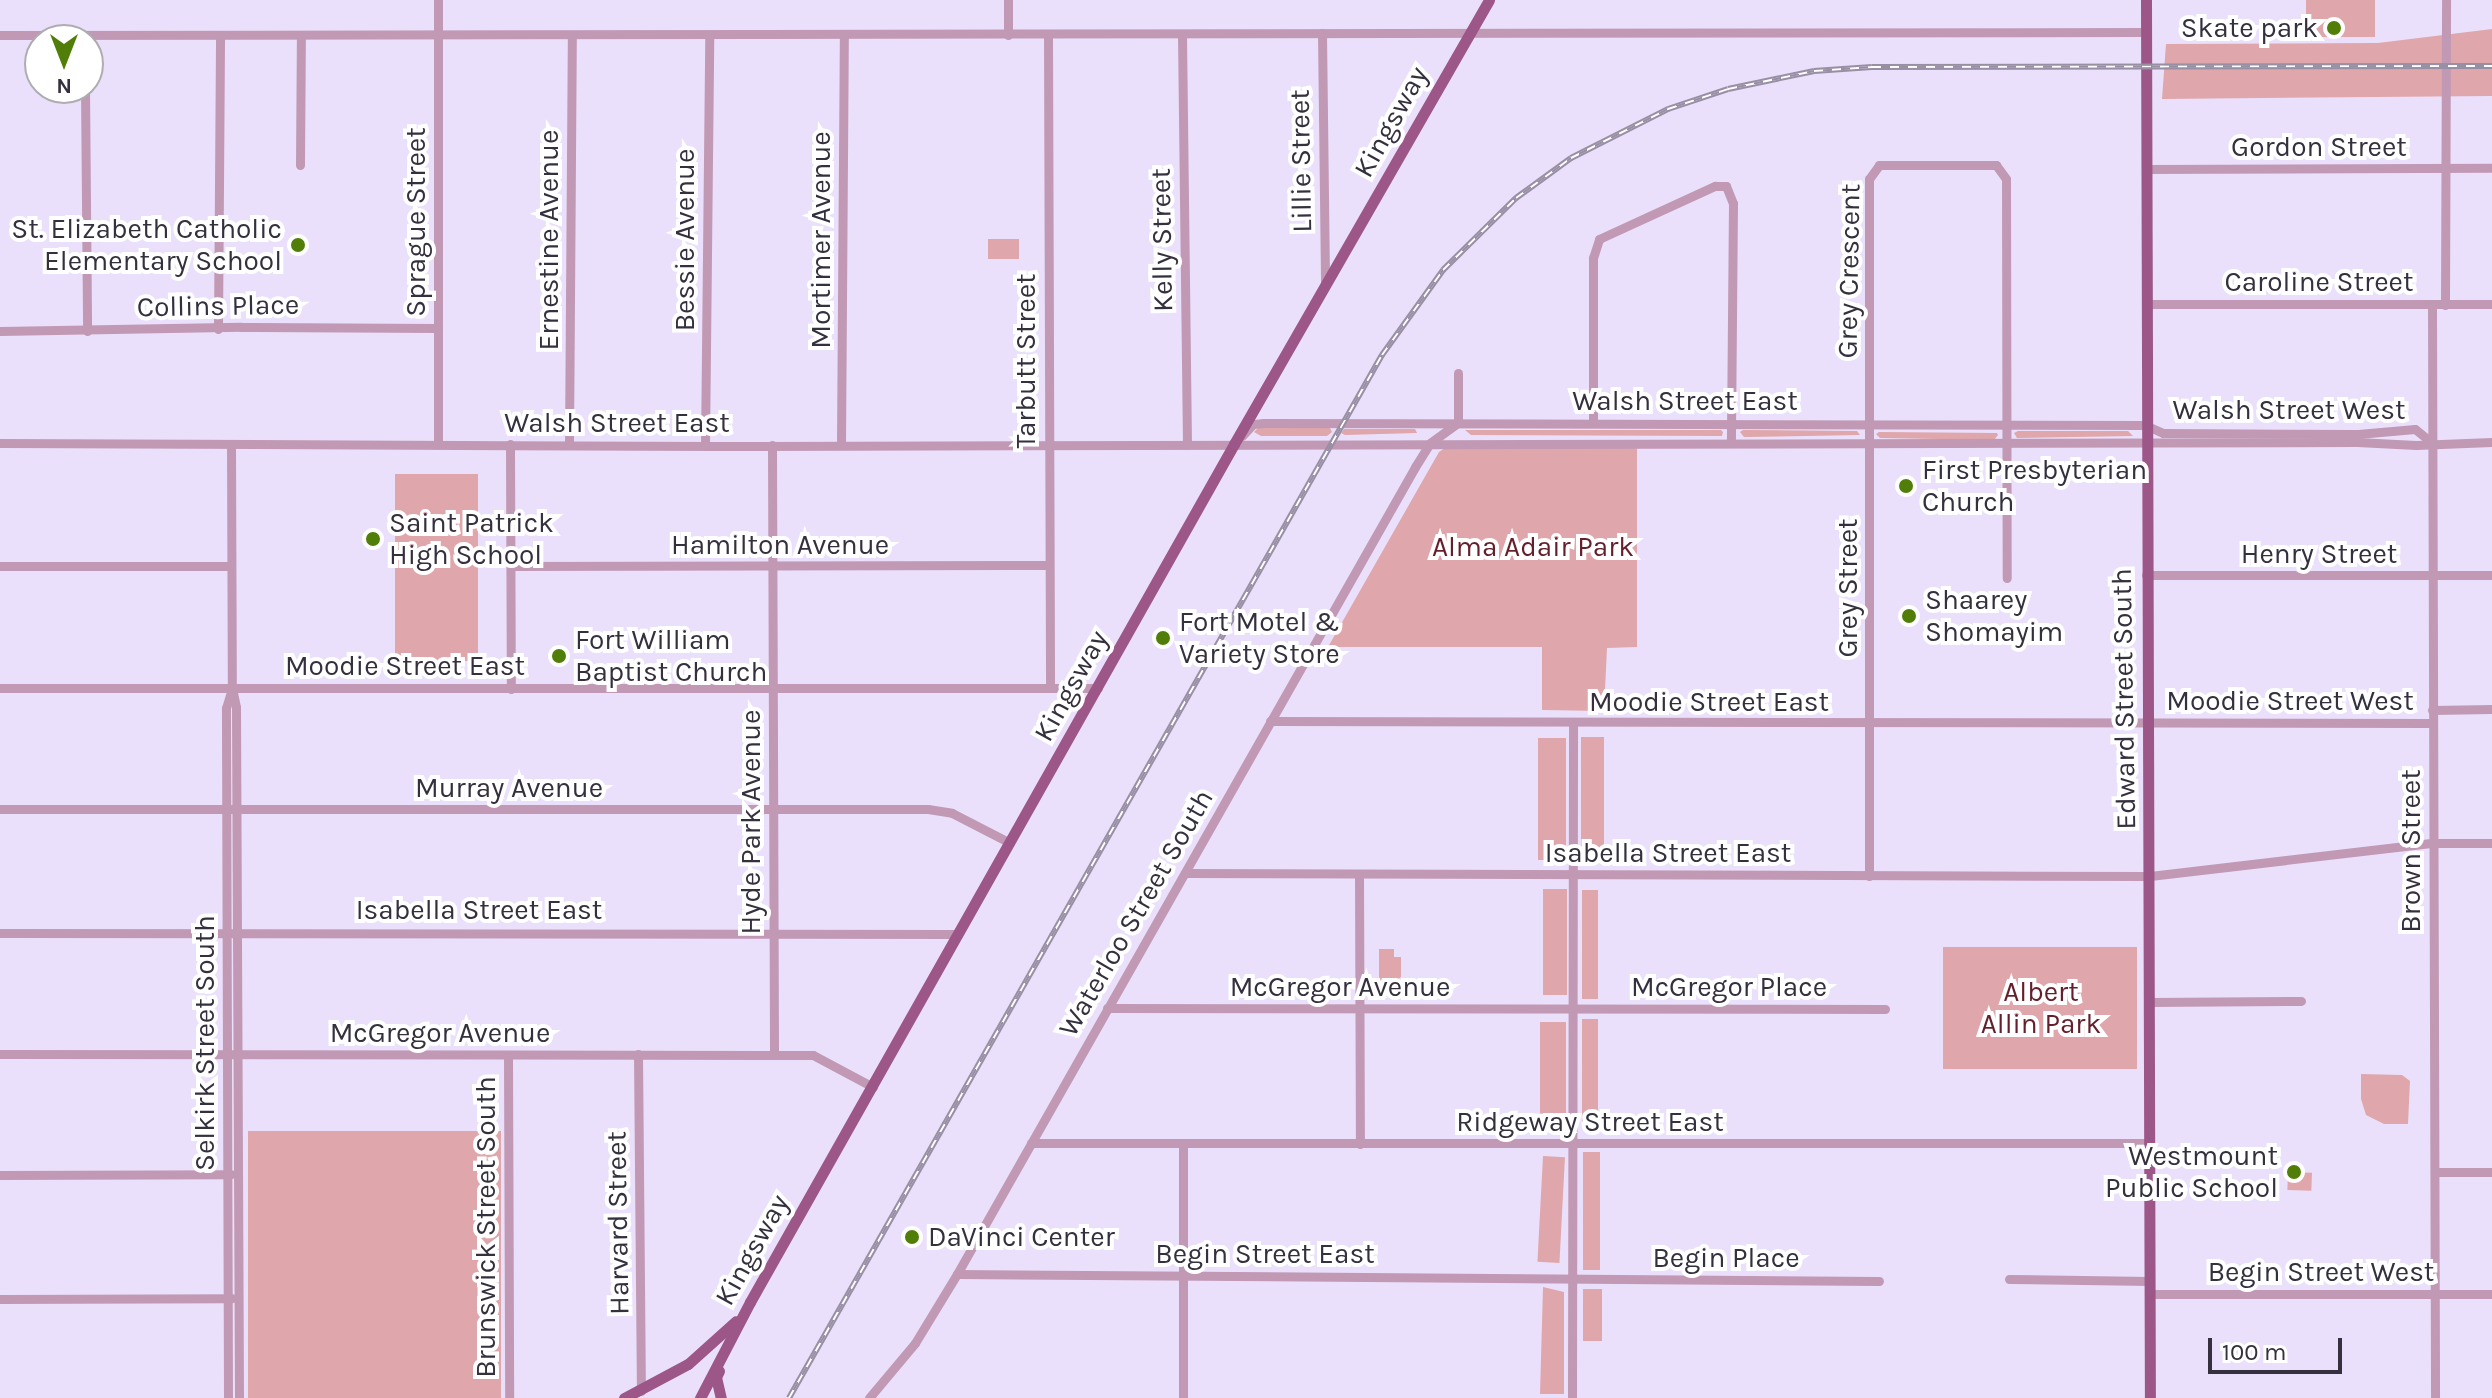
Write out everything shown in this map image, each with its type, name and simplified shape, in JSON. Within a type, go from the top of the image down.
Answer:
[{"type":"main road","name":"Kingsway","points":[[700,1398],[743,1315],[1234,444],[1489,0]]},
{"type":"main road","name":"Edward Street South","points":[[2146,0],[2150,1398]]},
{"type":"main road","points":[[624,1398],[688,1364],[743,1315]]},
{"type":"main road","points":[[721,1398],[716,1377],[743,1315]]},
{"type":"street","name":"Sprague Street","points":[[438,0],[438,444]]},
{"type":"street","points":[[1008,0],[1008,35]]},
{"type":"street","points":[[2445,305],[2446,0]]},
{"type":"street","points":[[104,37],[2146,32]]},
{"type":"street","name":"Lillie Street","points":[[1322,33],[1325,289]]},
{"type":"street","name":"Tarbutt Street","points":[[1048,34],[1050,687]]},
{"type":"street","points":[[0,35],[24,36]]},
{"type":"street","points":[[218,329],[220,35]]},
{"type":"street","points":[[300,165],[301,35]]},
{"type":"street","name":"Ernestine Avenue","points":[[569,444],[572,35]]},
{"type":"street","name":"Bessie Avenue","points":[[705,446],[709,35]]},
{"type":"street","name":"Mortimer Avenue","points":[[841,445],[844,35]]},
{"type":"street","name":"Kelly Street","points":[[1182,35],[1187,445]]},
{"type":"street","points":[[85,104],[87,331]]},
{"type":"street","name":"Grey Crescent","points":[[1869,444],[1871,173],[1886,164],[1990,164],[2001,168],[2006,179],[2007,578]]},
{"type":"street","name":"Gordon Street","points":[[2146,169],[2492,168]]},
{"type":"street","points":[[1593,422],[1593,258],[1599,239],[1715,186],[1726,186],[1733,203],[1731,443]]},
{"type":"street","name":"Caroline Street","points":[[2146,304],[2492,304]]},
{"type":"street","name":"Brown Street","points":[[2432,305],[2435,1398]]},
{"type":"street","name":"Collins Place","points":[[0,331],[437,328]]},
{"type":"street","points":[[1430,443],[1458,423],[1458,373]]},
{"type":"street","name":"Walsh Street East","points":[[1234,444],[1253,424],[1264,423],[2145,425]]},
{"type":"street","name":"Walsh Street West","points":[[2145,425],[2163,433],[2358,434],[2415,429],[2431,442]]},
{"type":"street","name":"Walsh Street East","points":[[0,443],[705,446],[2145,442]]},
{"type":"street","name":"Walsh Street West","points":[[2145,442],[2416,445],[2431,442],[2492,442]]},
{"type":"street","name":"Waterloo Street South","points":[[869,1398],[915,1343],[957,1274],[1430,443]]},
{"type":"street","name":"Selkirk Street South","points":[[228,1398],[227,1174],[232,1054],[232,810],[236,707],[232,688],[231,444]]},
{"type":"street","points":[[510,444],[511,689]]},
{"type":"street","name":"Grey Street","points":[[1869,444],[1869,876]]},
{"type":"street","name":"Hyde Park Avenue","points":[[772,445],[774,1054]]},
{"type":"street","name":"Hamilton Avenue","points":[[511,566],[1048,565]]},
{"type":"street","points":[[0,566],[231,566]]},
{"type":"street","name":"Henry Street","points":[[2146,575],[2492,575]]},
{"type":"street","name":"Moodie Street East","points":[[0,688],[1098,688]]},
{"type":"street","name":"Moodie Street West","points":[[2432,710],[2492,709]]},
{"type":"street","name":"Moodie Street East","points":[[1270,721],[2148,723]]},
{"type":"street","name":"Moodie Street West","points":[[2148,723],[2432,723]]},
{"type":"street","points":[[1572,1398],[1573,724]]},
{"type":"street","name":"Murray Avenue","points":[[0,809],[941,810],[1010,843]]},
{"type":"street","name":"Isabella Street East","points":[[1185,873],[2150,876],[2433,843],[2492,843]]},
{"type":"street","points":[[1359,875],[1360,1144]]},
{"type":"street","name":"Isabella Street East","points":[[0,933],[958,934]]},
{"type":"street","points":[[2150,1002],[2301,1001]]},
{"type":"street","name":"McGregor Avenue","points":[[1107,1008],[1573,1010]]},
{"type":"street","name":"McGregor Place","points":[[1573,1010],[1885,1009]]},
{"type":"street","name":"McGregor Avenue","points":[[0,1054],[813,1055],[873,1087]]},
{"type":"street","name":"Selkirk Street South","points":[[232,1054],[238,1174],[239,1398]]},
{"type":"street","name":"Harvard Street","points":[[638,1054],[641,1391]]},
{"type":"street","name":"Brunswick Street South","points":[[508,1055],[509,1398]]},
{"type":"street","name":"Ridgeway Street East","points":[[1031,1143],[2149,1143]]},
{"type":"street","points":[[1183,1144],[1183,1398]]},
{"type":"street","points":[[2435,1172],[2492,1172]]},
{"type":"street","points":[[0,1175],[238,1174]]},
{"type":"street","name":"Begin Street East","points":[[957,1274],[1573,1279]]},
{"type":"street","name":"Begin Place","points":[[1573,1279],[1879,1281]]},
{"type":"street","points":[[2009,1279],[2150,1281]]},
{"type":"street","name":"Begin Street West","points":[[2150,1294],[2492,1294]]},
{"type":"street","points":[[0,1299],[239,1298]]},
{"type":"green space","points":[[2306,0],[2375,0],[2375,37],[2306,37]]},
{"type":"green space","points":[[2492,29],[2492,96],[2162,99],[2166,44],[2378,43]]},
{"type":"green space","points":[[988,239],[1019,239],[1019,259],[988,259]]},
{"type":"green space","points":[[1258,428],[1330,428],[1332,432],[1327,436],[1261,436],[1254,432]]},
{"type":"green space","points":[[1344,429],[1415,429],[1417,433],[1345,435],[1341,433]]},
{"type":"green space","points":[[1465,430],[1723,432],[1722,436],[1471,435]]},
{"type":"green space","points":[[1857,431],[1860,435],[1744,437],[1740,432]]},
{"type":"green space","points":[[2128,431],[2133,436],[2017,438],[2014,433]]},
{"type":"green space","points":[[1876,434],[1998,435],[1994,440],[1880,438]]},
{"type":"green space","name":"Alma Adair Park","points":[[1637,447],[1637,647],[1607,648],[1604,711],[1542,710],[1542,647],[1328,647],[1439,452],[1445,448]]},
{"type":"green space","points":[[395,474],[478,474],[478,661],[395,661]]},
{"type":"green space","points":[[1581,737],[1604,737],[1604,860],[1581,860]]},
{"type":"green space","points":[[1538,738],[1566,738],[1566,860],[1538,860]]},
{"type":"green space","points":[[1543,889],[1567,889],[1567,995],[1543,995]]},
{"type":"green space","points":[[1582,890],[1598,890],[1598,999],[1582,999]]},
{"type":"green space","name":"Albert Allin Park","points":[[1943,947],[2137,947],[2137,1069],[1943,1069]]},
{"type":"green space","points":[[1379,949],[1394,949],[1394,957],[1401,957],[1401,977],[1389,986],[1382,986],[1379,977]]},
{"type":"green space","points":[[1582,1019],[1598,1019],[1598,1127],[1582,1127]]},
{"type":"green space","points":[[1540,1022],[1566,1022],[1566,1128],[1540,1128]]},
{"type":"green space","points":[[2361,1074],[2402,1075],[2410,1081],[2408,1124],[2384,1124],[2366,1115],[2361,1099]]},
{"type":"green space","points":[[248,1131],[501,1131],[501,1398],[248,1398]]},
{"type":"green space","points":[[1583,1152],[1600,1152],[1600,1270],[1583,1270]]},
{"type":"green space","points":[[1543,1156],[1565,1157],[1559,1263],[1537,1262]]},
{"type":"green space","points":[[2288,1172],[2312,1173],[2311,1191],[2287,1190]]},
{"type":"green space","points":[[1543,1287],[1564,1292],[1564,1394],[1540,1394]]},
{"type":"green space","points":[[1583,1289],[1602,1289],[1602,1341],[1583,1341]]},
{"type":"railway","points":[[789,1398],[1382,355],[1443,270],[1516,198],[1571,158],[1668,109],[1728,89],[1814,71],[1872,67],[2492,66]]},
{"type":"place","name":"Skate park","points":[[2334,28]]},
{"type":"place","name":"St. Elizabeth Catholic Elementary School","points":[[298,245]]},
{"type":"place","name":"First Presbyterian Church","points":[[1906,486]]},
{"type":"place","name":"Saint Patrick High School","points":[[373,539]]},
{"type":"place","name":"Shaarey Shomayim","points":[[1909,616]]},
{"type":"place","name":"Fort Motel & Variety Store","points":[[1163,638]]},
{"type":"place","name":"Fort William Baptist Church","points":[[559,656]]},
{"type":"place","name":"Westmount Public School","points":[[2294,1172]]},
{"type":"place","name":"DaVinci Center","points":[[912,1237]]}]
